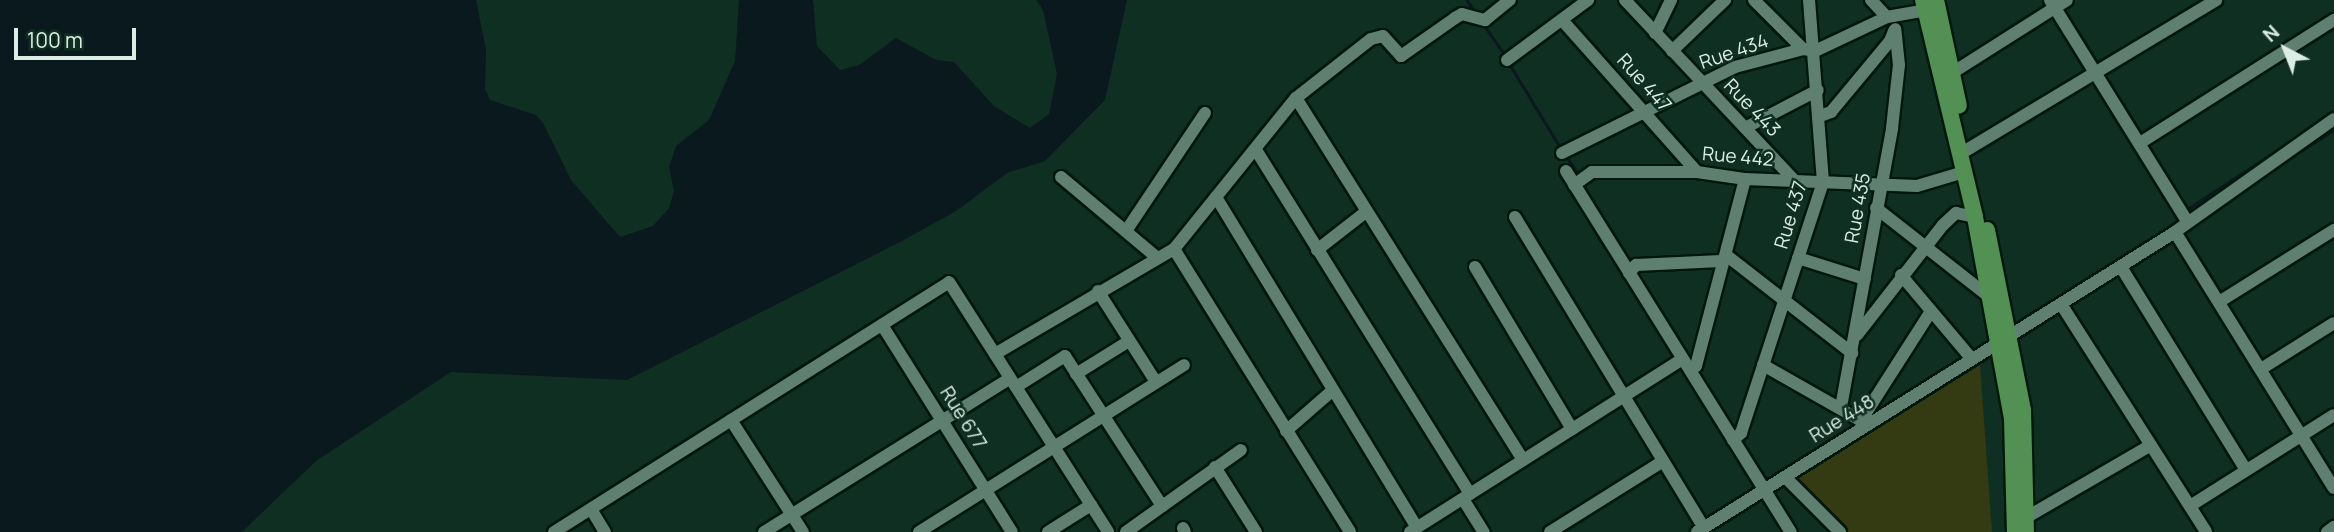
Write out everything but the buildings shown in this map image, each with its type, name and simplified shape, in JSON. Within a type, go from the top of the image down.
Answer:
[{"type":"main road","points":[[1928,3],[1952,73],[1964,153],[1964,172],[1975,217],[1987,295],[2023,410],[2026,524]]},
{"type":"main road","points":[[1928,3],[1964,153],[2002,341],[2012,419],[2015,532]]},
{"type":"street","points":[[995,354],[1155,256],[1174,248],[1296,98],[1330,68],[1379,35],[1401,56],[1455,18],[1482,19],[1510,0]]},
{"type":"street","points":[[1507,60],[1588,0]]},
{"type":"street","name":"Rue 443","points":[[1625,0],[1700,83],[1796,181]]},
{"type":"street","points":[[1655,33],[1671,0]]},
{"type":"street","points":[[1672,51],[1725,0]]},
{"type":"street","points":[[1754,0],[1809,50]]},
{"type":"street","name":"Rue 437","points":[[1736,437],[1763,365],[1823,183],[1818,89],[1809,50],[1809,0]]},
{"type":"street","points":[[1871,0],[1893,16]]},
{"type":"street","points":[[1952,73],[2053,4],[2067,0]]},
{"type":"street","points":[[1964,153],[2098,75],[2216,0]]},
{"type":"street","name":"Rue 434","points":[[1562,153],[1642,110],[1735,67],[1809,50],[1928,3]]},
{"type":"street","points":[[2053,4],[2187,221]]},
{"type":"street","name":"Rue 435","points":[[1841,407],[1882,184],[1899,65],[1893,16]]},
{"type":"street","name":"Rue 447","points":[[1562,20],[1697,172]]},
{"type":"street","points":[[2140,143],[2334,20]]},
{"type":"street","points":[[1820,116],[1831,112],[1891,41],[1895,29]]},
{"type":"street","points":[[1745,128],[1818,89]]},
{"type":"street","points":[[1296,98],[1523,460]]},
{"type":"street","points":[[1126,231],[1205,113]]},
{"type":"street","name":"Rue 448","points":[[1700,530],[1785,477],[1864,422],[2002,341],[2175,232],[2334,119]]},
{"type":"street","points":[[1256,150],[1466,496],[1484,532]]},
{"type":"street","points":[[1566,171],[1736,437],[1790,532]]},
{"type":"street","name":"Rue 442","points":[[1574,185],[1592,173],[1697,172],[1745,179],[1917,186],[1964,172]]},
{"type":"street","points":[[1061,177],[1155,256]]},
{"type":"street","points":[[1216,197],[1414,530],[1624,396],[1690,366],[1745,179]]},
{"type":"street","points":[[1876,208],[1922,247],[1987,295]]},
{"type":"street","points":[[1317,250],[1367,211]]},
{"type":"street","points":[[1855,338],[1922,247],[1956,213],[1975,217]]},
{"type":"street","points":[[1515,217],[1663,461],[1700,530]]},
{"type":"street","points":[[2219,302],[2334,230]]},
{"type":"street","points":[[2175,232],[2334,488]]},
{"type":"street","points":[[1174,248],[1350,532]]},
{"type":"street","points":[[1629,273],[1636,265],[1723,258],[1852,354]]},
{"type":"street","points":[[1798,258],[1865,279]]},
{"type":"street","points":[[1475,267],[1572,429]]},
{"type":"street","points":[[2120,267],[2246,470]]},
{"type":"street","points":[[1901,275],[1972,359]]},
{"type":"street","points":[[554,532],[949,282],[1108,532]]},
{"type":"street","points":[[1098,290],[1156,382]]},
{"type":"street","points":[[2061,304],[2206,532]]},
{"type":"street","points":[[1763,365],[1864,422],[1931,311]]},
{"type":"street","points":[[2261,369],[2334,323]]},
{"type":"street","name":"Rue 677","points":[[882,325],[1012,532]]},
{"type":"street","points":[[1076,374],[1129,341]]},
{"type":"street","points":[[764,532],[942,421],[1065,356],[1162,506]]},
{"type":"street","points":[[919,532],[1184,365]]},
{"type":"street","points":[[1286,430],[1333,390]]},
{"type":"street","points":[[2190,506],[2334,415]]},
{"type":"street","points":[[731,420],[803,532]]},
{"type":"street","points":[[2026,524],[2151,445]]},
{"type":"street","points":[[1126,532],[1241,450]]},
{"type":"street","points":[[1550,532],[1663,461]]},
{"type":"street","points":[[1215,467],[1256,532]]},
{"type":"street","points":[[1785,477],[1840,532]]},
{"type":"street","points":[[1048,532],[1091,505]]},
{"type":"street","points":[[591,509],[605,532]]},
{"type":"street","points":[[2327,532],[2334,527]]},
{"type":"green space","points":[[1980,365],[1992,532],[1846,532],[1793,481]]},
{"type":"shaded area","points":[[0,0],[476,0],[486,50],[485,89],[490,100],[536,115],[543,123],[571,180],[620,237],[653,226],[669,208],[674,191],[669,167],[676,146],[709,120],[735,61],[739,0],[813,0],[817,46],[840,70],[859,65],[896,38],[936,60],[954,62],[994,106],[1030,128],[1049,114],[1057,74],[1043,10],[1036,0],[1127,0],[1105,100],[1045,161],[1007,173],[956,211],[902,241],[627,380],[451,372],[316,461],[242,532],[0,532]]},
{"type":"waterway","points":[[1467,0],[1476,14]]},
{"type":"waterway","points":[[1484,25],[1506,57]]},
{"type":"waterway","points":[[1509,63],[1562,150]]},
{"type":"waterway","points":[[2189,208],[2317,124]]},
{"type":"waterway","points":[[2289,158],[2334,130]]},
{"type":"waterway","points":[[1566,155],[1579,176]]}]
